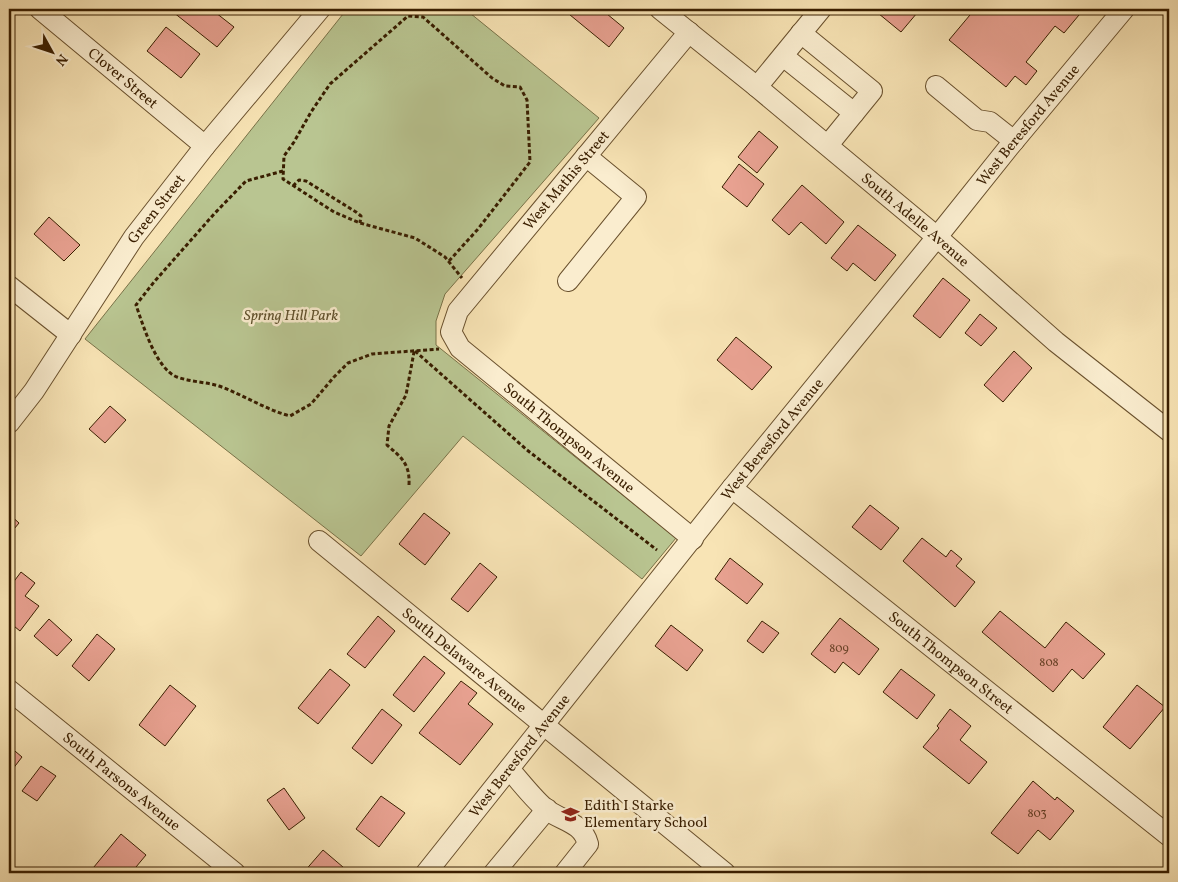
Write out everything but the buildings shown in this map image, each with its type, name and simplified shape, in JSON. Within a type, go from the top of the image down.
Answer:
[{"type":"street","name":"Clover Street","points":[[40,9],[205,146]]},
{"type":"street","name":"Green Street","points":[[9,422],[34,391],[134,237],[205,146],[320,9]]},
{"type":"street","name":"South Adelle Avenue","points":[[660,9],[828,145],[937,237],[1056,342],[1169,431]]},
{"type":"street","points":[[757,87],[821,9]]},
{"type":"street","name":"West Beresford Avenue","points":[[426,873],[732,488],[1014,141],[1124,9]]},
{"type":"street","name":"West Mathis Street","points":[[455,340],[458,311],[689,32]]},
{"type":"street","points":[[801,33],[872,91],[828,145]]},
{"type":"street","points":[[783,56],[854,113]]},
{"type":"street","points":[[936,86],[977,120],[990,122],[1014,141]]},
{"type":"street","points":[[568,281],[636,197],[586,156]]},
{"type":"street","points":[[9,286],[71,335]]},
{"type":"street","name":"South Thompson Avenue","points":[[455,340],[693,539]]},
{"type":"street","name":"South Thompson Street","points":[[732,488],[1169,836]]},
{"type":"street","name":"South Delaware Avenue","points":[[319,541],[724,873]]},
{"type":"street","name":"South Parsons Avenue","points":[[9,690],[235,873]]},
{"type":"street","points":[[509,769],[547,809],[570,822],[585,834],[588,844],[565,873]]},
{"type":"street","points":[[494,873],[547,809]]},
{"type":"path","points":[[449,261],[478,229],[530,162],[527,100],[520,87],[506,86],[492,78],[423,17],[408,16],[330,84],[284,156],[283,179],[334,212],[360,223],[416,238],[445,256],[449,261],[474,292]]},
{"type":"path","points":[[283,171],[246,182],[214,214],[136,305],[147,336],[164,367],[176,377],[218,386],[272,412],[290,416],[311,404],[348,363],[372,354],[414,351],[455,340]]},
{"type":"path","points":[[293,186],[299,180],[306,181],[356,212],[361,216],[360,223]]},
{"type":"path","points":[[409,485],[410,473],[405,462],[387,444],[389,426],[406,395],[414,351]]},
{"type":"path","points":[[414,351],[527,450],[660,552]]},
{"type":"green space","name":"Spring Hill Park","points":[[347,9],[465,9],[599,118],[445,294],[436,321],[436,345],[676,538],[642,579],[463,436],[361,556],[85,339]]},
{"type":"place","name":"Edith I Starke Elementary School","points":[[570,814]]}]
